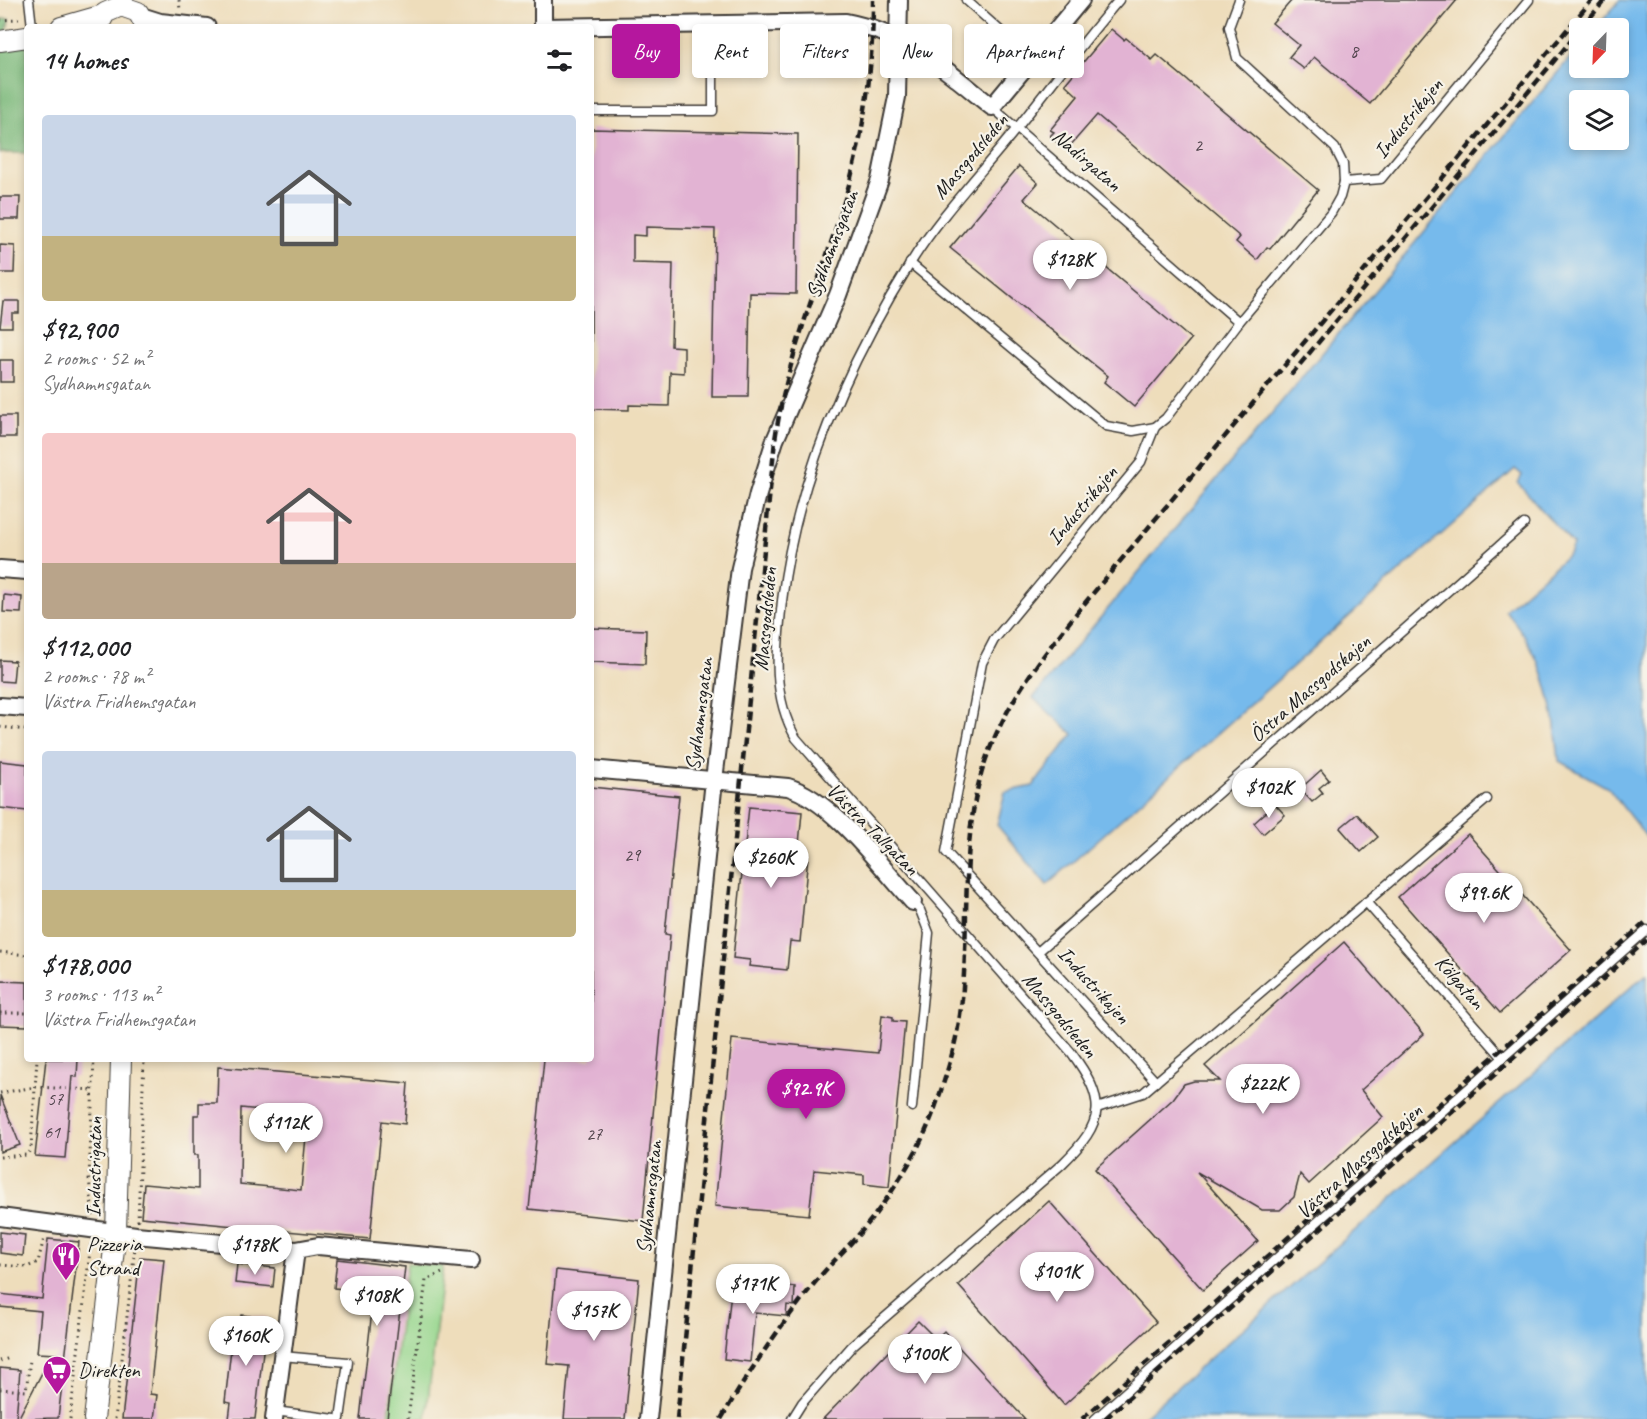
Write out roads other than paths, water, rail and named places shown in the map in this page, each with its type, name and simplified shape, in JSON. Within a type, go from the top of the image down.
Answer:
[{"type":"street","points":[[543,0],[544,24]]},
{"type":"street","name":"Sydhamnsgatan","points":[[899,0],[899,24]]},
{"type":"street","points":[[1061,24],[1081,0]]},
{"type":"street","points":[[72,24],[121,6],[160,22],[179,24]]},
{"type":"street","name":"Nadirgatan","points":[[713,24],[846,22],[880,30]]},
{"type":"street","name":"Nadirgatan","points":[[594,27],[692,24]]},
{"type":"street","points":[[0,40],[24,30]]},
{"type":"street","name":"Nadirgatan","points":[[952,74],[992,107]]},
{"type":"street","name":"Sydhamnsgatan","points":[[648,1419],[714,780],[746,537],[775,440],[838,295],[880,180],[897,97],[898,78]]},
{"type":"street","points":[[992,107],[1016,78]]},
{"type":"street","points":[[0,569],[24,571]]},
{"type":"street","points":[[0,706],[24,708]]},
{"type":"street","name":"Västra Tallgatan","points":[[594,769],[788,787],[810,796],[825,807],[913,902]]},
{"type":"street","name":"Industrigatan","points":[[94,1419],[116,1232],[121,1062]]},
{"type":"street","points":[[0,1217],[116,1232],[296,1250],[318,1246],[471,1260]]},
{"type":"street","points":[[275,1415],[296,1250]]},
{"type":"lane","points":[[29,0],[30,24]]},
{"type":"lane","points":[[966,0],[993,24]]},
{"type":"lane","points":[[1239,0],[1229,27],[1237,58],[1335,148],[1343,164],[1344,182]]},
{"type":"lane","name":"Industrikajen","points":[[1156,1082],[1039,951],[946,852],[982,663],[994,640],[1141,462],[1155,427],[1166,418],[1239,322],[1331,213],[1340,197],[1344,182],[1381,179],[1528,0]]},
{"type":"lane","name":"Massgodsleden","points":[[1097,1108],[1093,1084],[1071,1052],[796,738],[787,723],[778,690],[777,650],[790,545],[801,496],[813,462],[860,356],[910,263],[950,208],[1017,129],[1116,1]]},
{"type":"lane","points":[[594,111],[713,111],[713,78]]},
{"type":"lane","name":"Nadirgatan","points":[[992,107],[1239,322]]},
{"type":"lane","points":[[910,263],[1107,426],[1132,431],[1155,427]]},
{"type":"lane","name":"Östra Massgodskajen","points":[[1039,951],[1524,524]]},
{"type":"lane","points":[[792,1419],[802,1403],[852,1346],[1069,1158],[1085,1139],[1097,1108],[1143,1094],[1487,799]]},
{"type":"lane","name":"Västra Tallgatan","points":[[912,1107],[929,933],[920,910],[913,902]]},
{"type":"lane","name":"Kölgatan","points":[[1366,902],[1503,1058]]},
{"type":"lane","name":"Västra Massgodskajen","points":[[1095,1419],[1647,930]]},
{"type":"lane","points":[[282,1356],[348,1362],[340,1419]]},
{"type":"lane","points":[[275,1415],[335,1419]]},
{"type":"water","points":[[1620,0],[1647,0],[1647,838],[1608,788],[1559,761],[1554,719],[1545,681],[1530,645],[1505,610],[1569,554],[1573,545],[1518,483],[1522,475],[1515,469],[1047,885],[997,825],[1005,792],[1033,786],[1073,734],[1033,698],[1569,59],[1569,78],[1629,78],[1629,18],[1605,18]]},
{"type":"water","points":[[1647,973],[1647,1419],[1141,1419]]},
{"type":"railway","points":[[677,1419],[775,440],[781,406],[798,341],[856,159],[872,46],[873,0]]},
{"type":"railway","points":[[721,1419],[791,1313],[885,1201],[911,1159],[932,1116],[949,1066],[960,1015],[965,950],[968,852],[978,787],[987,756],[1005,715],[1016,697],[1039,662],[1079,610],[1592,0]]},
{"type":"railway","points":[[1590,18],[1605,0]]},
{"type":"railway","points":[[1291,375],[1569,43]]},
{"type":"railway","points":[[1223,1295],[1647,921]]},
{"type":"railway","points":[[1105,1419],[1647,940]]},
{"type":"railway","points":[[1082,1419],[1229,1290]]},
{"type":"place","name":"Pizzeria Strand","points":[[66,1282]]},
{"type":"place","name":"Direkten","points":[[57,1396]]}]
